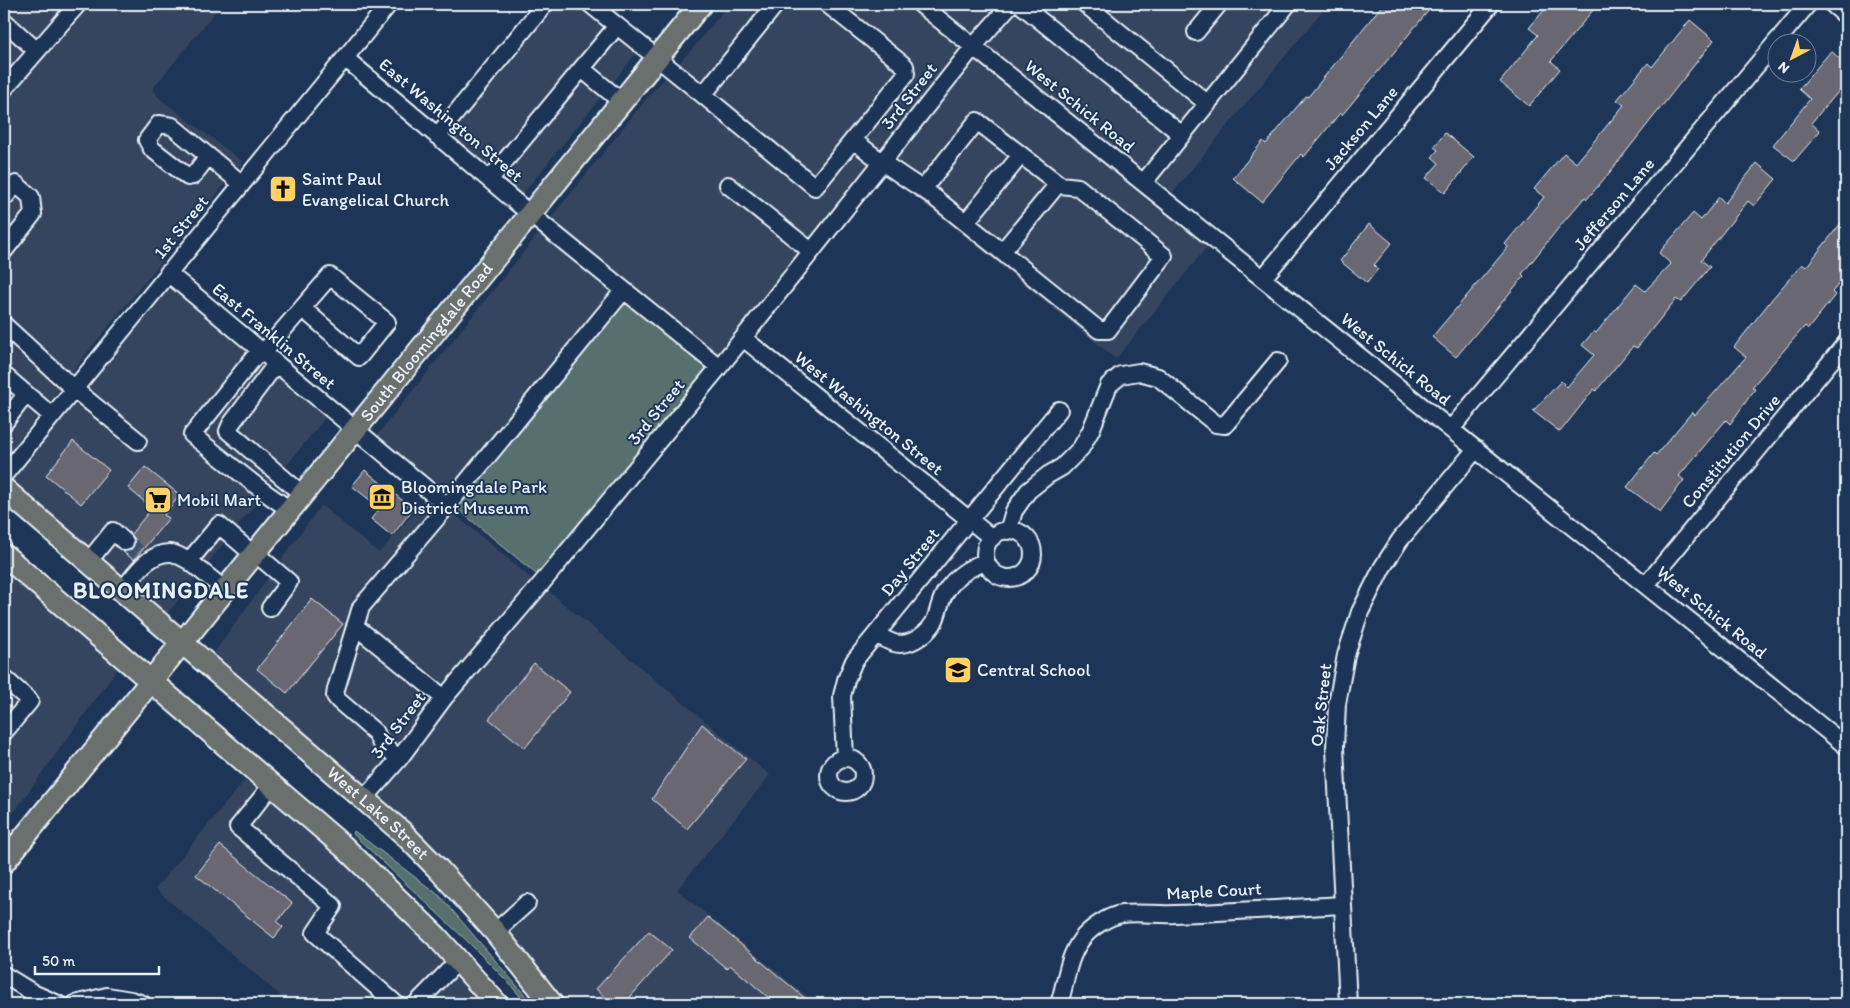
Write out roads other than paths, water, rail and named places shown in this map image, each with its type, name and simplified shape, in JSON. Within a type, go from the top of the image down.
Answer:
[{"type":"main road","name":"South Bloomingdale Road","points":[[4,862],[701,4]]},
{"type":"main road","name":"West Lake Street","points":[[4,489],[403,833],[495,932],[552,1004]]},
{"type":"main road","points":[[4,555],[344,847],[424,924],[497,1004]]},
{"type":"street","points":[[4,89],[78,4]]},
{"type":"street","name":"1st Street","points":[[4,475],[389,4]]},
{"type":"street","points":[[437,136],[545,4]]},
{"type":"street","points":[[590,4],[815,187],[906,74],[905,66],[827,4]]},
{"type":"street","points":[[703,96],[776,4]]},
{"type":"street","name":"West Schick Road","points":[[920,4],[1646,585],[1843,737]]},
{"type":"street","name":"3rd Street","points":[[364,799],[399,759],[444,698],[541,584],[743,338],[974,46],[1011,4]]},
{"type":"street","points":[[1020,4],[1182,135]]},
{"type":"street","points":[[1085,4],[1208,104]]},
{"type":"street","points":[[1196,32],[1219,4]]},
{"type":"street","points":[[1144,182],[1288,4]]},
{"type":"street","name":"Jackson Lane","points":[[1263,278],[1491,4]]},
{"type":"street","name":"Jefferson Lane","points":[[1451,429],[1808,4]]},
{"type":"street","points":[[1832,4],[1846,16]]},
{"type":"street","points":[[4,20],[37,51]]},
{"type":"street","points":[[490,179],[612,32]]},
{"type":"street","name":"East Washington Street","points":[[345,58],[530,214]]},
{"type":"street","points":[[582,69],[622,102]]},
{"type":"street","points":[[853,140],[881,163],[923,190],[966,222],[1099,330],[1108,330],[1164,256],[1078,188],[1058,184],[977,121],[923,190]]},
{"type":"street","points":[[966,222],[1021,155]]},
{"type":"street","points":[[208,156],[242,184]]},
{"type":"street","points":[[4,198],[16,184],[31,197],[33,214],[4,251]]},
{"type":"street","points":[[1002,252],[1058,184]]},
{"type":"street","points":[[728,185],[811,251]]},
{"type":"street","points":[[530,214],[719,367]]},
{"type":"street","name":"East Franklin Street","points":[[168,274],[447,506]]},
{"type":"street","points":[[296,502],[262,491],[192,435],[261,351],[330,276],[387,322],[359,357],[302,308]]},
{"type":"street","points":[[399,759],[380,742],[376,733],[339,702],[335,696],[361,607],[447,506],[624,290]]},
{"type":"street","points":[[6,330],[138,441]]},
{"type":"street","name":"West Washington Street","points":[[743,338],[992,538]]},
{"type":"street","name":"Constitution Drive","points":[[1646,585],[1846,343]]},
{"type":"street","points":[[1008,531],[1014,511],[1028,491],[1048,475],[1062,467],[1081,448],[1091,430],[1109,385],[1121,375],[1139,372],[1158,377],[1216,424],[1225,425],[1278,361]]},
{"type":"street","points":[[276,364],[231,424],[228,431],[296,502]]},
{"type":"street","points":[[4,375],[52,416]]},
{"type":"street","points":[[4,423],[26,394]]},
{"type":"street","name":"Day Street","points":[[845,758],[842,696],[854,661],[1058,410]]},
{"type":"street","name":"Oak Street","points":[[1348,1004],[1335,748],[1337,704],[1346,655],[1360,612],[1382,568],[1400,540],[1476,449]]},
{"type":"street","points":[[189,561],[219,525],[290,582],[270,608]]},
{"type":"street","points":[[88,562],[112,531],[125,542]]},
{"type":"street","points":[[1008,531],[1019,533],[1025,537],[1030,543],[1032,550],[1030,565],[1025,572],[1012,578],[1004,578],[996,575],[990,569],[986,562],[985,554],[986,546],[996,534],[1008,531]]},
{"type":"street","points":[[122,590],[144,557],[171,553],[189,561],[225,590]]},
{"type":"street","points":[[876,635],[895,644],[910,643],[921,636],[933,624],[945,592],[959,576],[971,567],[986,562]]},
{"type":"street","points":[[355,626],[444,698]]},
{"type":"street","points":[[4,678],[30,701],[4,732]]},
{"type":"street","points":[[272,785],[238,827],[332,906],[315,933],[396,1004]]},
{"type":"street","points":[[495,932],[527,903]]},
{"type":"street","name":"Maple Court","points":[[1059,1004],[1072,955],[1081,940],[1099,924],[1120,914],[1174,914],[1343,905]]},
{"type":"street","points":[[416,1004],[458,961]]},
{"type":"street","points":[[4,975],[35,994],[58,1004]]},
{"type":"street","points":[[75,1004],[107,996],[143,1004]]},
{"type":"tunnel","points":[[125,542],[140,554]]},
{"type":"place","name":"Saint Paul Evangelical Church","points":[[283,189]]},
{"type":"place","name":"Bloomingdale Park District Museum","points":[[382,497]]},
{"type":"place","name":"Mobil Mart","points":[[158,500]]},
{"type":"place","name":"Central School","points":[[958,670]]},
{"type":"district","name":"BLOOMINGDALE","points":[[161,590]]}]
